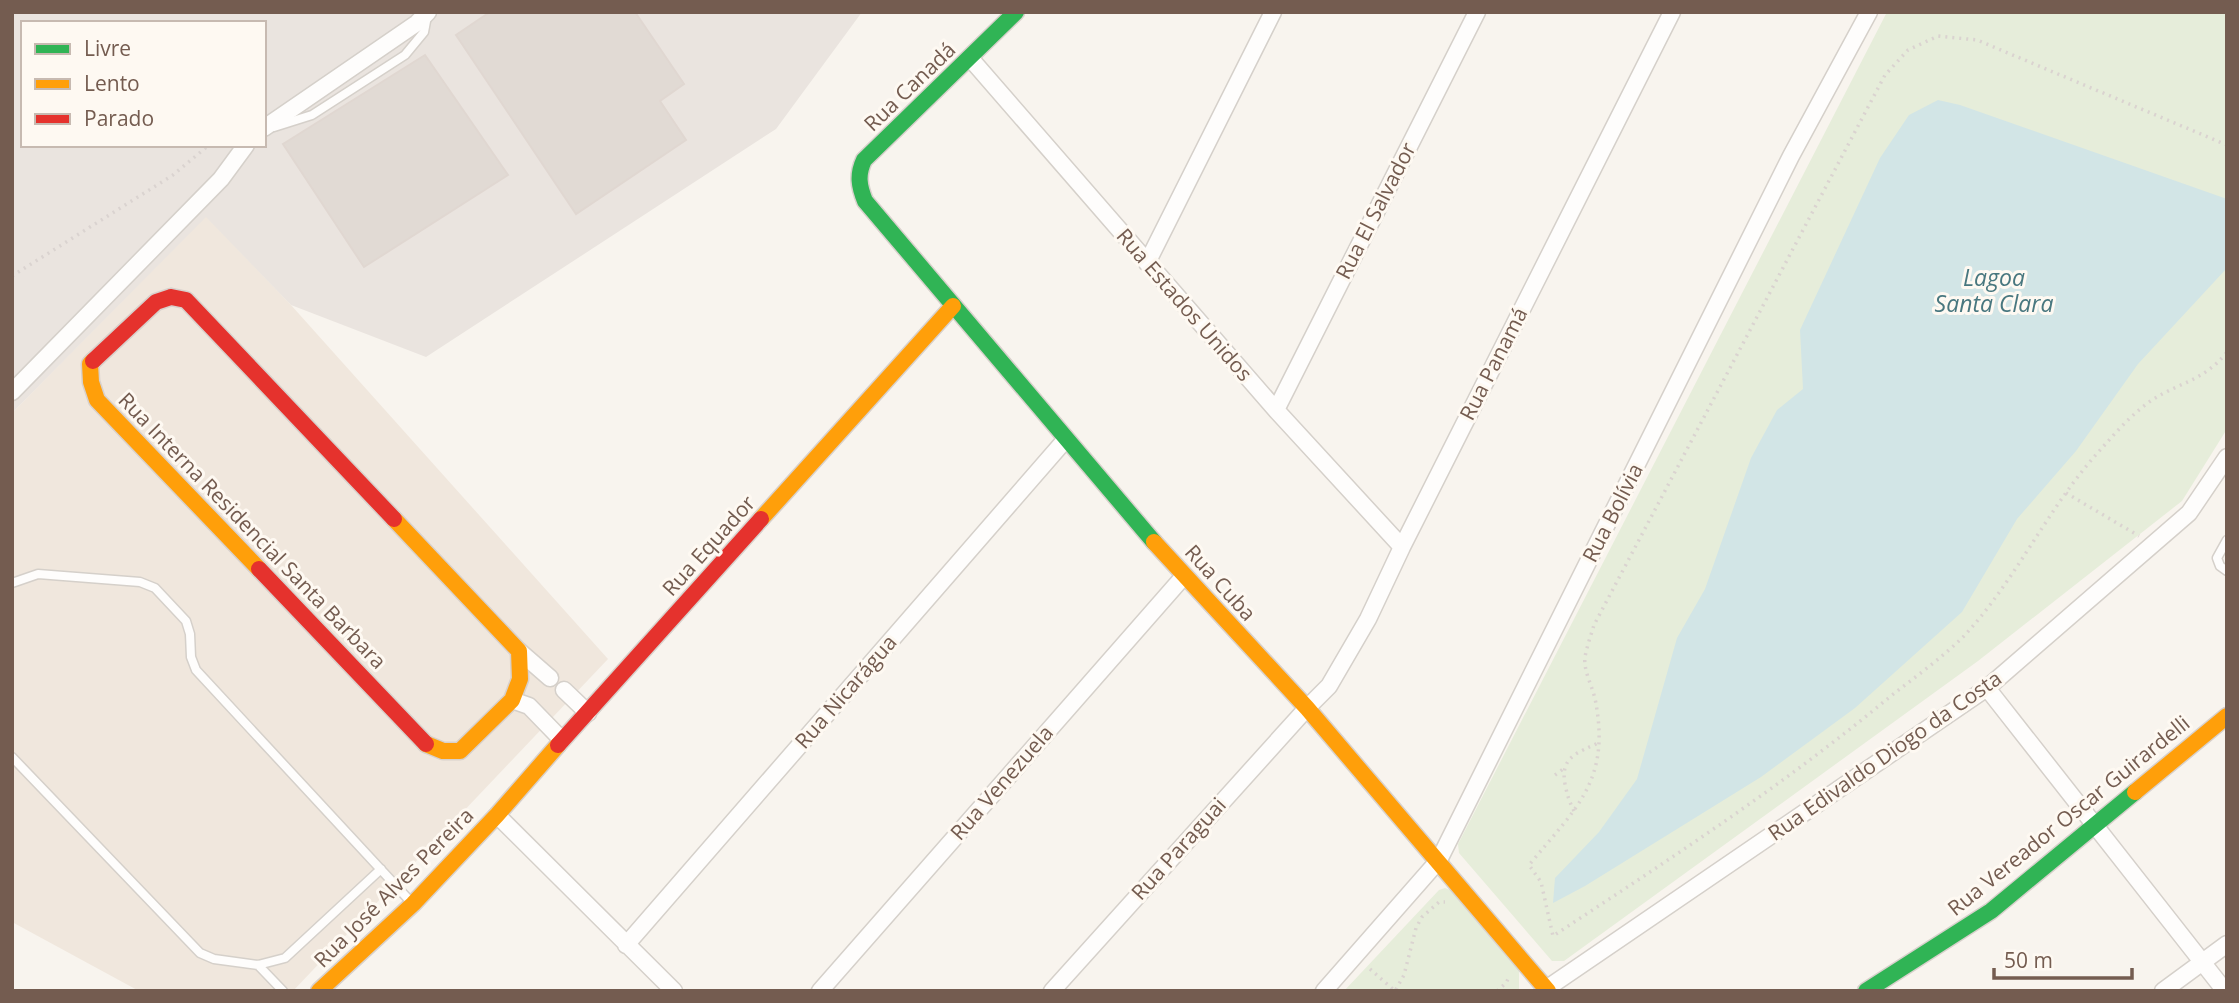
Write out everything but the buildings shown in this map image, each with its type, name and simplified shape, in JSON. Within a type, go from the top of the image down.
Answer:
[{"type":"street","name":"Rua Canadá","points":[[865,201],[859,187],[858,172],[864,160],[1016,12]]},
{"type":"street","points":[[1147,263],[1273,12]]},
{"type":"street","name":"Rua El Salvador","points":[[1276,410],[1477,12]]},
{"type":"street","name":"Rua Panamá","points":[[1307,708],[1329,686],[1368,618],[1672,12]]},
{"type":"street","name":"Rua Bolívia","points":[[1324,991],[1438,860],[1791,156],[1869,12]]},
{"type":"street","points":[[266,128],[417,23],[427,13]]},
{"type":"street","name":"Rua Estados Unidos","points":[[970,58],[1276,410],[1402,547]]},
{"type":"street","points":[[12,391],[221,179],[245,147]]},
{"type":"street","name":"Rua Cuba","points":[[865,201],[1184,576],[1307,708],[1546,990]]},
{"type":"street","name":"Rua Interna Residencial Santa Barbara","points":[[512,700],[460,751],[443,751],[425,743],[97,400],[91,382],[90,365],[156,302],[170,296],[186,300],[519,651],[550,678]]},
{"type":"street","name":"Rua Equador","points":[[497,815],[953,306]]},
{"type":"street","name":"Rua Nicarágua","points":[[626,944],[1066,439]]},
{"type":"street","name":"Rua Edivaldo Diogo da Costa","points":[[1546,990],[1987,688],[2189,513],[2227,457]]},
{"type":"street","name":"Rua Venezuela","points":[[820,991],[1184,576]]},
{"type":"street","points":[[519,651],[520,679],[512,700],[529,706],[562,740]]},
{"type":"street","points":[[1987,688],[2225,991]]},
{"type":"street","points":[[564,690],[588,713]]},
{"type":"street","name":"Rua Paraguai","points":[[1052,991],[1307,708]]},
{"type":"street","name":"Rua Vereador Oscar Guirardelli","points":[[1866,991],[1991,911],[2227,716]]},
{"type":"street","points":[[497,815],[674,991]]},
{"type":"street","name":"Rua José Alves Pereira","points":[[319,991],[413,904],[497,815]]},
{"type":"street","points":[[2163,991],[2227,944]]},
{"type":"lane","points":[[2227,540],[2217,558],[2220,566],[2227,571]]},
{"type":"lane","points":[[12,583],[38,574],[140,582],[155,588],[186,621],[190,634],[191,657],[196,670],[413,904]]},
{"type":"lane","points":[[12,757],[200,953],[214,959],[258,965],[285,958],[381,869]]},
{"type":"lane","points":[[258,965],[283,991]]},
{"type":"path","points":[[2227,145],[1977,40],[1938,36],[1908,50],[1885,75],[1594,625],[1585,659],[1596,702],[1601,743],[1592,781],[1574,811],[1529,865],[1541,882],[1553,936],[1735,816],[1853,728],[1964,636],[2011,575],[2066,493],[2100,449],[2153,399],[2215,367],[2227,352]]},
{"type":"path","points":[[12,276],[173,175],[207,147]]},
{"type":"path","points":[[2066,493],[2152,545]]},
{"type":"path","points":[[1555,775],[1563,769],[1567,761],[1601,743]]},
{"type":"path","points":[[1563,769],[1568,799],[1574,811]]},
{"type":"path","points":[[1370,969],[1395,991],[1404,975],[1416,928],[1422,917],[1439,902],[1445,902],[1452,909]]},
{"type":"path","points":[[1497,991],[1506,984],[1509,977],[1505,969]]},
{"type":"shaded area","points":[[12,12],[862,12],[776,129],[426,357],[291,305],[206,217],[12,413]]},
{"type":"shaded area","points":[[206,216],[291,305],[608,659],[293,991],[139,991],[12,922],[12,413]]},
{"type":"green space","points":[[1887,12],[2227,12],[2227,429],[2182,501],[1978,661],[1564,961],[1552,961],[1459,853],[1458,844]]},
{"type":"green space","points":[[1439,890],[1450,890],[1519,971],[1519,989],[1344,991]]},
{"type":"water","name":"Lagoa Santa Clara","points":[[1938,100],[1960,105],[2227,199],[2227,268],[2138,364],[2076,451],[2017,519],[1962,612],[1855,708],[1761,777],[1553,903],[1555,878],[1599,832],[1637,779],[1677,638],[1705,589],[1751,458],[1777,410],[1803,389],[1800,330],[1880,158],[1909,115]]},
{"type":"traffic: fast","points":[[1016,12],[864,160],[860,176],[861,190],[865,201],[1154,542]]},
{"type":"traffic: fast","points":[[1866,991],[1991,911],[2135,792]]},
{"type":"traffic: slow","points":[[761,519],[953,306]]},
{"type":"traffic: slow","points":[[93,361],[90,364],[91,382],[97,400],[259,569]]},
{"type":"traffic: slow","points":[[394,519],[519,651],[520,679],[512,700],[460,751],[443,751],[426,744]]},
{"type":"traffic: slow","points":[[1154,542],[1307,708],[1548,991]]},
{"type":"traffic: slow","points":[[2135,792],[2227,716]]},
{"type":"traffic: slow","points":[[319,991],[413,904],[558,745]]},
{"type":"traffic: jam","points":[[171,297],[186,300],[394,519]]},
{"type":"traffic: jam","points":[[93,361],[156,302],[171,297]]},
{"type":"traffic: jam","points":[[558,745],[761,519]]},
{"type":"traffic: jam","points":[[259,569],[426,744]]}]
